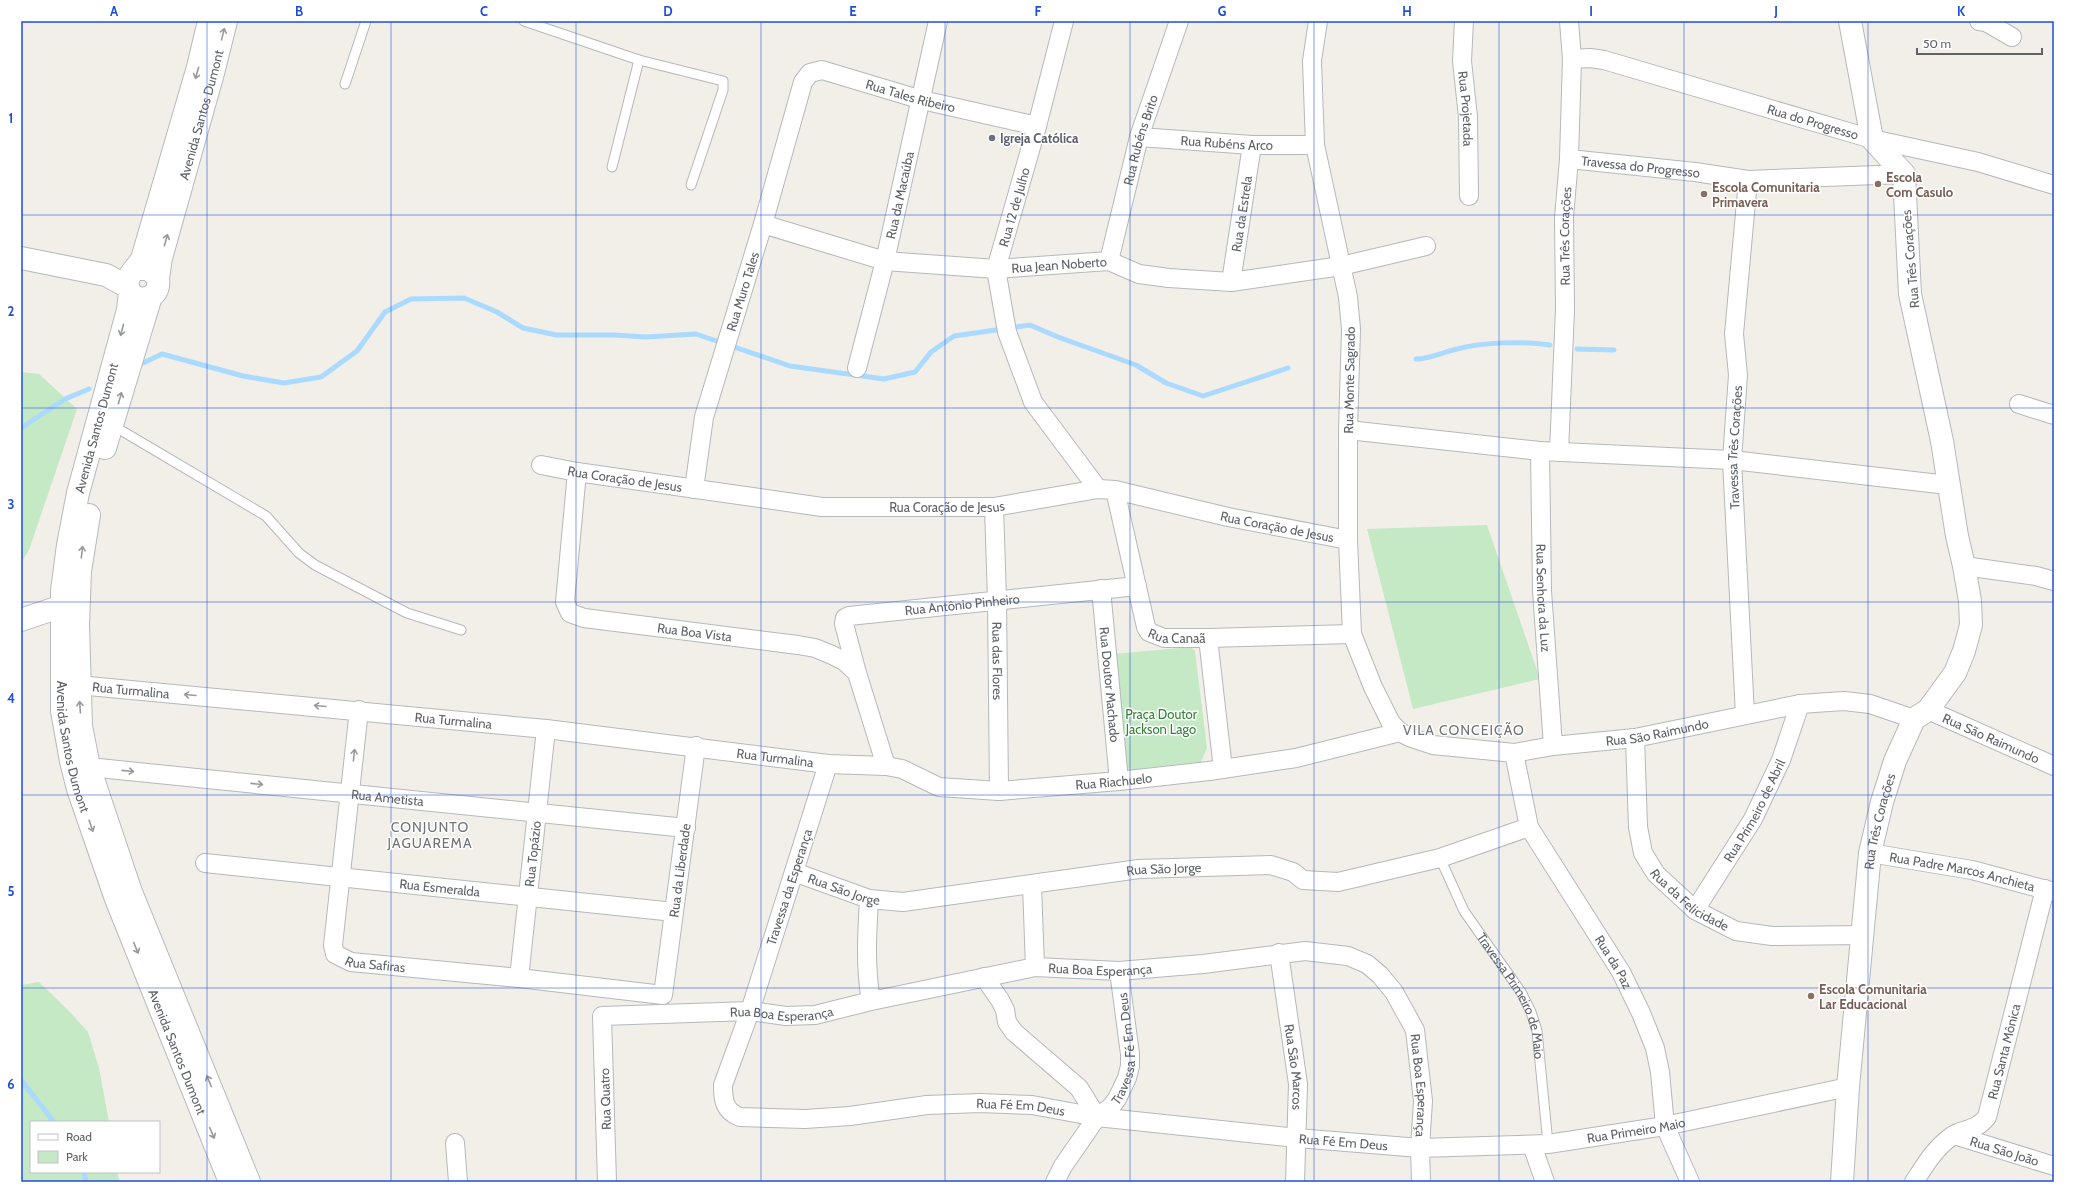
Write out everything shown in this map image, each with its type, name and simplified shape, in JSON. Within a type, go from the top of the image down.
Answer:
[{"type":"main road","name":"Avenida Santos Dumont","points":[[209,21],[198,67],[142,259],[131,280],[128,310],[78,493],[67,552],[62,606],[62,711],[71,761],[78,789],[116,899],[230,1182]]},
{"type":"main road","name":"Avenida Santos Dumont","points":[[226,21],[211,81],[161,258],[155,287],[112,425],[93,492],[78,590],[78,685],[81,726],[89,767],[131,892],[249,1182]]},
{"type":"main road","points":[[1850,21],[1872,139],[1904,174]]},
{"type":"main road","name":"Rua Três Corações","points":[[1842,1182],[1848,1087],[1870,853],[1882,802],[1895,761],[1921,714],[1955,673],[1964,651],[1971,625],[1970,601],[1948,485],[1942,441],[1910,294],[1904,174]]},
{"type":"main road","points":[[21,258],[131,280],[149,269],[155,287]]},
{"type":"main road","points":[[21,620],[62,606],[68,607],[71,612],[72,659],[78,685]]},
{"type":"main road","points":[[62,711],[74,736],[80,760],[89,767]]},
{"type":"street","name":"Rua da Macaúba","points":[[857,368],[885,261],[922,100],[938,21]]},
{"type":"street","name":"Rua 12 de Julho","points":[[1064,21],[1037,126],[996,269],[1006,324],[1033,402],[1106,489]]},
{"type":"street","name":"Rua Rubéns Brito","points":[[1109,261],[1139,137],[1179,21]]},
{"type":"street","name":"Rua Monte Sagrado","points":[[1318,21],[1312,61],[1315,145],[1348,296],[1351,329],[1348,430],[1348,540],[1352,634],[1384,712],[1400,732]]},
{"type":"street","name":"Rua Projetada","points":[[1464,21],[1462,61],[1468,117],[1469,196]]},
{"type":"street","name":"Rua Três Corações","points":[[1560,452],[1565,309],[1564,217],[1569,159],[1572,59],[1569,21]]},
{"type":"street","points":[[1979,21],[1986,22],[2012,37]]},
{"type":"street","name":"Rua do Progresso","points":[[1572,59],[1590,58],[1604,60],[1872,139],[1978,162],[2054,185]]},
{"type":"street","name":"Rua Tales Ribeiro","points":[[800,96],[804,82],[810,73],[822,70],[922,100],[1037,126]]},
{"type":"street","name":"Rua Muro Tales","points":[[694,489],[704,417],[763,224],[800,96]]},
{"type":"street","name":"Rua Rubéns Arco","points":[[1139,137],[1252,145],[1315,145]]},
{"type":"street","name":"Rua da Estrela","points":[[1231,282],[1252,145]]},
{"type":"street","name":"Travessa do Progresso","points":[[1569,159],[1696,172],[1748,180],[1904,174]]},
{"type":"street","name":"Travessa Três Corações","points":[[1745,715],[1732,460],[1738,375],[1734,334],[1748,180]]},
{"type":"street","name":"Rua Jean Noberto","points":[[763,224],[885,261],[996,269],[1109,261],[1139,274],[1170,278],[1231,282],[1341,266],[1426,246]]},
{"type":"street","points":[[2019,404],[2054,415]]},
{"type":"street","points":[[1348,430],[1540,451],[1732,460],[1948,485]]},
{"type":"street","name":"Rua Senhora da Luz","points":[[1540,451],[1542,590],[1552,746]]},
{"type":"street","name":"Rua Coração de Jesus","points":[[541,465],[577,472],[822,507],[994,507],[1106,489],[1228,517],[1348,540]]},
{"type":"street","name":"Rua Boa Vista","points":[[577,472],[565,602],[570,613],[584,618],[815,648],[844,661],[857,673]]},
{"type":"street","name":"Rua Canaã","points":[[1106,489],[1137,586],[1146,627],[1150,632],[1164,638],[1352,634]]},
{"type":"street","name":"Rua das Flores","points":[[994,507],[997,599],[999,791]]},
{"type":"street","points":[[1964,566],[2028,574],[2054,581]]},
{"type":"street","name":"Rua Antônio Pinheiro","points":[[857,673],[844,624],[845,618],[849,616],[997,599],[1137,586]]},
{"type":"street","name":"Rua Doutor Machado","points":[[1101,589],[1119,781]]},
{"type":"street","points":[[1208,638],[1223,769]]},
{"type":"street","points":[[857,673],[886,766]]},
{"type":"street","name":"Rua Turmalina","points":[[78,685],[546,728],[828,764]]},
{"type":"street","name":"Rua São Raimundo","points":[[1400,732],[1409,737],[1433,745],[1514,753],[1552,746],[1635,738],[1800,704],[1844,701],[1870,704],[1921,714],[2054,766]]},
{"type":"street","name":"Rua Primeiro de Abril","points":[[1695,910],[1753,819],[1781,760],[1800,704]]},
{"type":"street","name":"Rua Safiras","points":[[359,710],[332,945],[335,954],[341,959],[351,962],[519,978],[663,995]]},
{"type":"street","name":"Rua Topázio","points":[[519,978],[546,728]]},
{"type":"street","name":"Rua Riachuelo","points":[[828,764],[886,766],[902,769],[939,787],[999,791],[1119,781],[1223,769],[1296,758],[1400,732]]},
{"type":"street","name":"Rua da Felicidade","points":[[1635,738],[1638,827],[1644,853],[1656,874],[1695,910],[1736,931],[1772,936],[1862,935]]},
{"type":"street","name":"Rua da Liberdade","points":[[663,995],[696,746]]},
{"type":"street","name":"Rua da Paz","points":[[1514,753],[1529,827],[1621,972],[1641,1013],[1655,1048],[1660,1072],[1665,1126],[1690,1182]]},
{"type":"street","name":"Travessa da Esperança","points":[[750,1011],[828,764]]},
{"type":"street","name":"Rua Ametista","points":[[89,767],[686,828]]},
{"type":"street","name":"Rua São Jorge","points":[[794,872],[868,899],[903,902],[1139,869],[1271,865],[1293,872],[1303,880],[1338,882],[1440,858],[1529,827]]},
{"type":"street","name":"Rua Padre Marcos Anchieta","points":[[1870,853],[1972,870],[2050,891]]},
{"type":"street","name":"Rua Esmeralda","points":[[205,863],[674,912]]},
{"type":"street","points":[[1032,885],[1035,967]]},
{"type":"street","name":"Rua Santa Mônica","points":[[1914,1182],[1929,1159],[1946,1141],[1954,1135],[1981,1125],[1987,1117],[2050,891]]},
{"type":"street","points":[[868,899],[866,950],[867,978],[871,1001]]},
{"type":"street","name":"Rua Boa Esperança","points":[[602,1016],[750,1011],[786,1016],[815,1015],[871,1001],[1035,967],[1119,971],[1203,964],[1279,953],[1305,951],[1348,956],[1367,964],[1380,975],[1394,992],[1414,1030],[1424,1101],[1420,1148],[1421,1182]]},
{"type":"street","name":"Rua São Marcos","points":[[1279,953],[1298,1084],[1295,1182]]},
{"type":"street","name":"Travessa Fé Em Deus","points":[[1055,1182],[1063,1166],[1097,1116],[1110,1108],[1124,1086],[1130,1066],[1119,971]]},
{"type":"street","points":[[984,977],[1000,1000],[1005,1010],[1006,1022],[1010,1027],[1074,1083],[1097,1116]]},
{"type":"street","name":"Rua Fé Em Deus","points":[[750,1011],[723,1085],[726,1108],[732,1114],[740,1117],[805,1119],[850,1116],[927,1105],[980,1103],[1032,1105],[1097,1116],[1297,1138],[1420,1148]]},
{"type":"street","name":"Rua Quatro","points":[[602,1016],[607,1182]]},
{"type":"street","name":"Rua Primeiro Maio","points":[[1420,1148],[1540,1145],[1665,1126],[1848,1087]]},
{"type":"street","name":"Rua São João","points":[[1954,1135],[2054,1166]]},
{"type":"street","points":[[455,1142],[458,1182]]},
{"type":"street","name":"Travessa Primeiro de Maio","points":[[1540,1145],[1545,1182]]},
{"type":"lane","points":[[345,84],[366,21]]},
{"type":"lane","points":[[524,21],[639,60],[723,81],[723,90],[690,184]]},
{"type":"lane","points":[[612,167],[639,60]]},
{"type":"lane","points":[[112,425],[266,516],[299,553],[315,564],[407,613],[461,630]]},
{"type":"lane","name":"Travessa Primeiro de Maio","points":[[1440,858],[1464,911],[1521,992],[1537,1031],[1540,1145]]},
{"type":"green space","points":[[21,372],[39,374],[77,409],[29,550],[21,563]]},
{"type":"green space","points":[[1487,525],[1540,679],[1413,709],[1367,529]]},
{"type":"green space","name":"Praça Doutor Jackson Lago","points":[[1191,647],[1195,651],[1207,748],[1201,762],[1130,770],[1122,763],[1113,654]]},
{"type":"green space","points":[[39,982],[88,1032],[99,1068],[109,1121],[30,1121],[30,1173],[117,1173],[120,1182],[21,1182],[21,985]]},
{"type":"waterway","points":[[143,363],[162,354],[243,376],[284,383],[321,377],[357,351],[385,312],[411,299],[464,298],[497,312],[523,328],[557,335],[614,335],[646,337],[696,334],[790,366],[884,379],[915,372],[931,352],[954,336],[1030,325],[1058,337],[1136,365],[1166,383],[1203,396],[1288,368]]},
{"type":"waterway","points":[[1416,359],[1427,358],[1457,349],[1479,345],[1516,343],[1550,345]]},
{"type":"waterway","points":[[1577,349],[1614,350]]},
{"type":"waterway","points":[[21,428],[65,399],[89,389]]},
{"type":"waterway","points":[[21,1080],[53,1121]]},
{"type":"waterway","points":[[84,1173],[86,1182]]},
{"type":"place","name":"Igreja Católica","points":[[992,138]]},
{"type":"place","name":"Escola Com Casulo","points":[[1878,184]]},
{"type":"place","name":"Escola Comunitaria Primavera","points":[[1704,194]]},
{"type":"place","name":"Escola Comunitaria Lar Educacional","points":[[1811,996]]},
{"type":"district","name":"VILA CONCEIÇÃO","points":[[1464,730]]},
{"type":"district","name":"CONJUNTO JAGUAREMA","points":[[430,836]]}]
